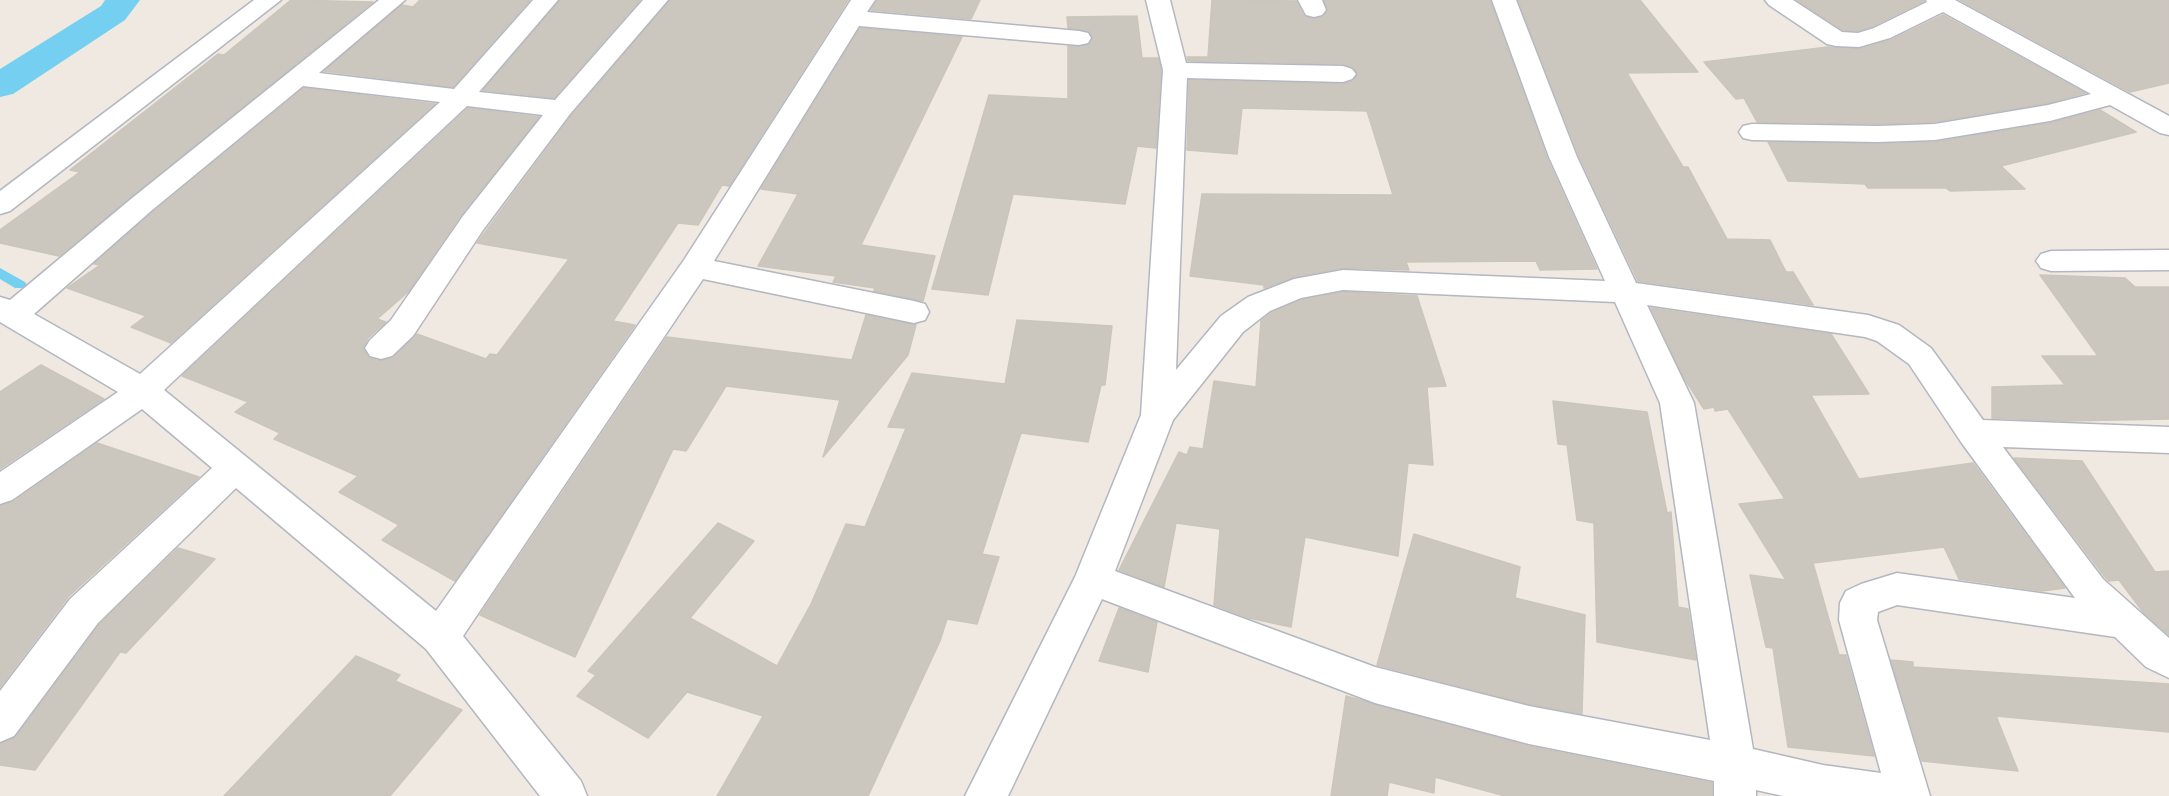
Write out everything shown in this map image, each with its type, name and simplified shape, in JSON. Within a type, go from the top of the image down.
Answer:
[{"type":"street","points":[[0,205],[269,0]]},
{"type":"street","points":[[393,0],[7,311],[143,391],[440,637],[566,796]]},
{"type":"street","points":[[0,490],[143,391],[459,99],[546,0]]},
{"type":"street","points":[[381,348],[402,328],[473,223],[561,109],[656,0]]},
{"type":"street","points":[[1158,0],[1175,70],[1158,415]]},
{"type":"street","points":[[1504,0],[1563,157],[1677,403],[1735,781]]},
{"type":"street","points":[[1777,0],[1836,39],[1859,40],[1882,33],[1940,1],[2169,128]]},
{"type":"street","points":[[440,637],[695,267],[857,9],[1078,38]]},
{"type":"street","points":[[1175,70],[1343,74]]},
{"type":"street","points":[[297,78],[459,99],[561,109]]},
{"type":"street","points":[[1752,132],[1935,132],[2050,113],[2113,96]]},
{"type":"street","points":[[2051,261],[2169,260]]},
{"type":"street","points":[[695,267],[914,312]]},
{"type":"street","points":[[986,796],[1094,579],[1158,415],[1232,324],[1259,304],[1294,290],[1343,280],[1626,292],[1868,326],[1888,333],[1920,356],[1973,434],[2090,590],[2123,622],[2169,660]]},
{"type":"street","points":[[1973,434],[2169,440]]},
{"type":"street","points":[[0,723],[84,611],[235,467]]},
{"type":"street","points":[[1094,579],[1375,685],[1735,781],[1823,785],[1899,796]]},
{"type":"street","points":[[1909,796],[1857,620],[1859,603],[1874,595],[1897,589],[2123,622]]},
{"type":"building","points":[[291,0],[373,2],[59,256],[0,243],[0,230],[80,172],[70,170],[218,54],[224,55]]},
{"type":"building","points":[[420,0],[530,0],[453,87],[324,71],[402,5],[413,7]]},
{"type":"building","points":[[560,0],[640,0],[554,98],[483,90]]},
{"type":"building","points":[[670,0],[848,0],[729,186],[722,185],[698,225],[678,223],[613,321],[635,325],[455,581],[382,540],[399,525],[339,492],[358,476],[274,439],[280,433],[235,412],[248,402],[182,376],[468,108],[539,117],[461,215],[408,292],[377,319],[386,322],[368,338],[363,349],[369,358],[380,361],[393,358],[417,334],[486,359],[490,354],[497,355],[569,259],[477,243],[572,115]]},
{"type":"building","points":[[877,0],[980,0],[971,19],[871,10]]},
{"type":"building","points":[[1212,0],[1296,1],[1304,16],[1313,19],[1323,17],[1328,11],[1324,0],[1490,0],[1547,158],[1597,269],[1540,270],[1536,261],[1406,262],[1409,270],[1343,268],[1294,277],[1264,288],[1264,285],[1190,276],[1202,194],[1393,195],[1367,111],[1242,108],[1237,154],[1187,150],[1189,80],[1343,84],[1353,81],[1358,74],[1353,67],[1343,64],[1188,61],[1187,57],[1208,57]]},
{"type":"building","points":[[1518,0],[1640,0],[1698,72],[1627,73],[1683,167],[1688,167],[1727,239],[1770,240],[1786,272],[1793,272],[1813,305],[1638,281],[1579,156]]},
{"type":"building","points":[[1797,0],[1924,1],[1858,31],[1843,30]]},
{"type":"building","points":[[1960,0],[2169,0],[2169,83],[2130,92]]},
{"type":"building","points":[[1943,15],[2085,93],[2048,103],[1935,122],[1878,124],[1757,122],[1744,98],[1736,99],[1704,62],[1828,47],[1860,49],[1891,40]]},
{"type":"building","points":[[1137,16],[1142,58],[1158,58],[1161,70],[1156,148],[1137,146],[1125,204],[1013,194],[988,295],[932,289],[989,95],[1068,99],[1068,46],[1088,45],[1093,37],[1088,31],[1068,28],[1067,17]]},
{"type":"building","points":[[860,28],[962,37],[861,245],[935,256],[923,301],[874,291],[875,288],[833,282],[836,276],[758,266],[798,194],[761,189]]},
{"type":"building","points":[[304,88],[435,104],[171,343],[131,327],[146,316],[67,288],[100,265],[94,264],[152,213]]},
{"type":"building","points":[[2100,110],[2136,132],[2001,166],[2025,189],[1950,191],[1946,188],[1868,188],[1865,184],[1788,181],[1768,142],[1878,144],[1935,142],[2050,123]]},
{"type":"building","points":[[2040,275],[2125,278],[2135,287],[2169,287],[2169,419],[2064,421],[1992,418],[1992,387],[2065,385],[2042,356],[2098,356]]},
{"type":"building","points":[[1343,292],[1417,296],[1446,386],[1427,387],[1433,465],[1408,463],[1398,556],[1305,537],[1291,627],[1249,618],[1214,605],[1220,529],[1176,523],[1164,587],[1119,570],[1179,452],[1187,455],[1190,447],[1203,449],[1214,381],[1256,387],[1261,321],[1271,313],[1302,300]]},
{"type":"building","points":[[1651,308],[1831,334],[1869,394],[1811,395],[1859,479],[1973,463],[2065,588],[2042,591],[1959,579],[1944,547],[1813,563],[1839,655],[1846,655],[1874,756],[1788,747],[1773,648],[1766,647],[1750,575],[1786,580],[1739,504],[1785,499],[1728,409],[1715,411],[1714,407],[1704,409],[1684,378]]},
{"type":"building","points":[[866,315],[916,325],[908,355],[823,457],[840,400],[726,386],[686,451],[673,449],[575,657],[480,615],[667,337],[852,360]]},
{"type":"building","points":[[1017,320],[1112,326],[1105,385],[1101,385],[1088,442],[1021,433],[982,554],[999,557],[977,624],[947,619],[940,641],[868,796],[717,796],[763,716],[687,692],[648,738],[577,696],[596,675],[588,671],[718,523],[754,541],[690,618],[777,666],[811,604],[846,524],[865,527],[906,428],[888,427],[912,373],[1005,384]]},
{"type":"building","points":[[41,365],[104,399],[0,469],[0,392]]},
{"type":"building","points":[[1553,401],[1647,412],[1667,513],[1671,512],[1678,607],[1688,609],[1696,660],[1597,642],[1594,523],[1577,520],[1567,445],[1558,444]]},
{"type":"building","points":[[97,443],[199,477],[68,597],[0,687],[0,506],[13,502]]},
{"type":"building","points":[[2014,458],[2082,461],[2155,572],[2169,571],[2169,635],[2143,612],[2119,580],[2109,581],[2105,577]]},
{"type":"building","points":[[1414,534],[1520,567],[1515,598],[1585,615],[1582,714],[1529,704],[1377,665]]},
{"type":"building","points":[[178,548],[215,559],[126,653],[120,652],[35,770],[0,765],[0,744],[16,737],[100,624]]},
{"type":"building","points":[[1119,608],[1157,622],[1148,672],[1099,661]]},
{"type":"building","points":[[356,656],[400,675],[395,681],[462,710],[390,796],[224,796]]},
{"type":"building","points":[[1891,660],[1913,662],[1913,667],[2169,684],[2169,732],[1996,716],[2018,771],[1922,761]]},
{"type":"building","points":[[1346,696],[1528,746],[1712,783],[1712,796],[1505,796],[1435,777],[1434,793],[1389,782],[1387,796],[1331,796]]},
{"type":"waterway","points":[[0,86],[113,13],[123,0]]},
{"type":"waterway","points":[[0,273],[20,285]]}]
